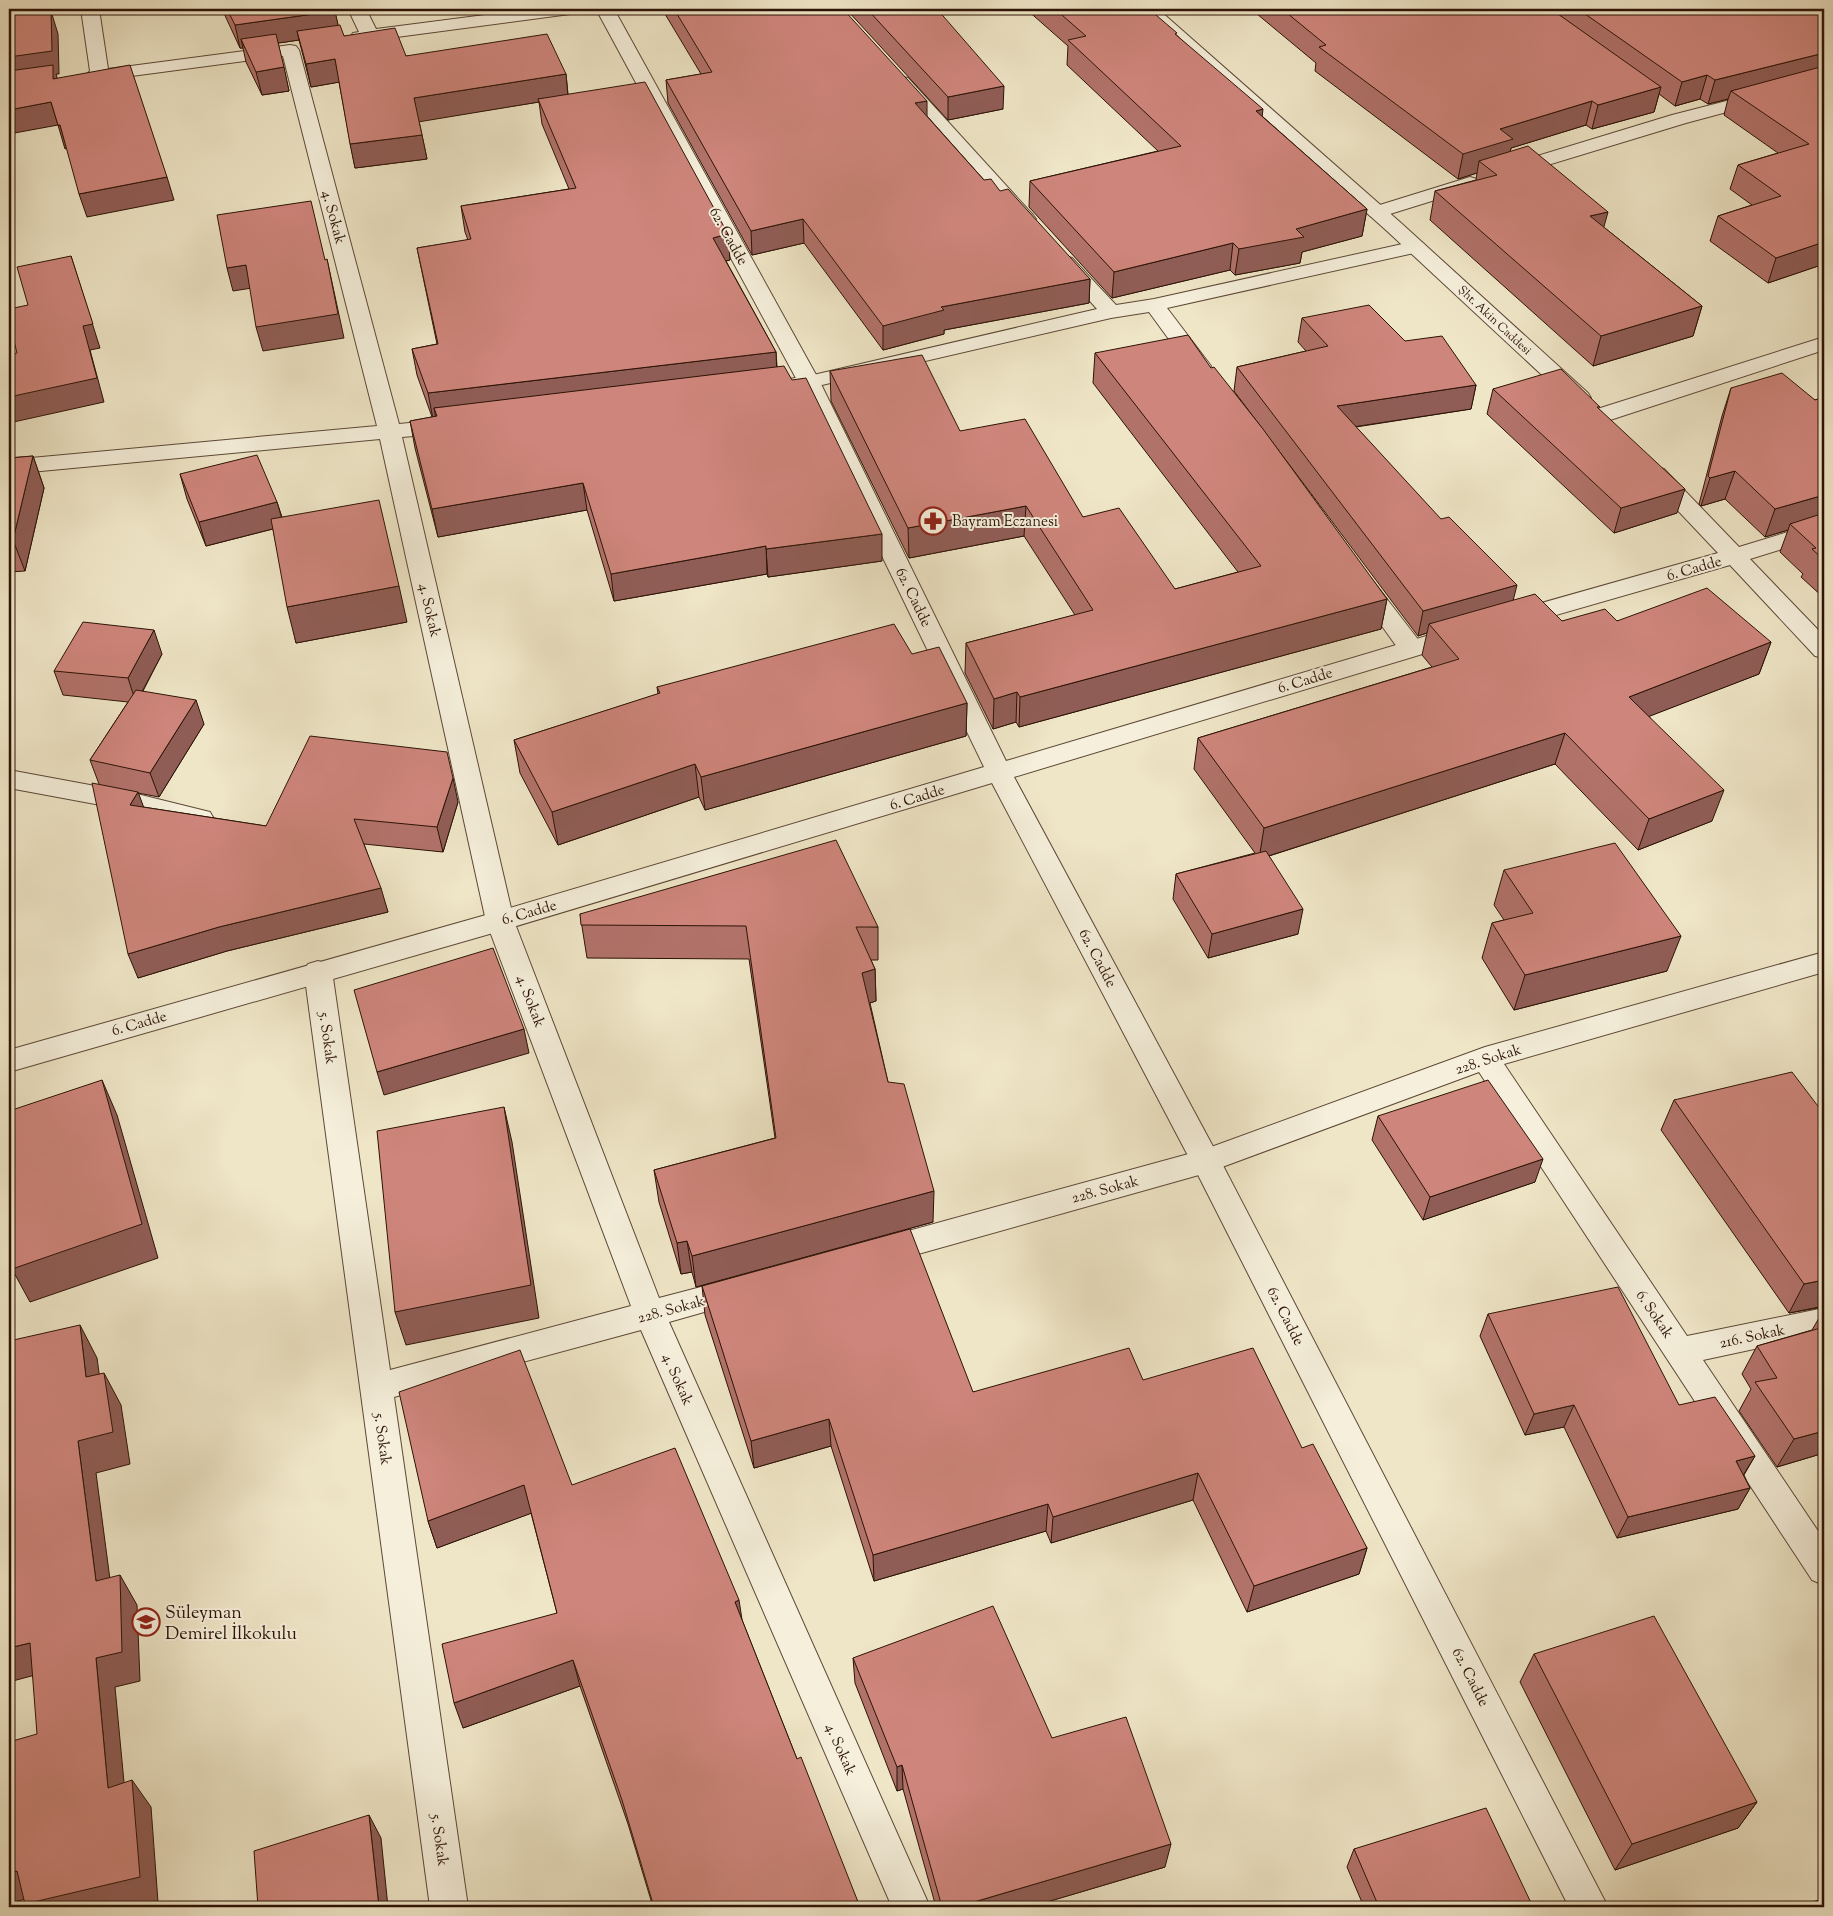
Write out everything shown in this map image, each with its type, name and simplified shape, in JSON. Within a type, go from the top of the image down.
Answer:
[{"type":"street","points":[[73,79],[100,75],[90,9]]},
{"type":"street","points":[[357,9],[370,35]]},
{"type":"street","points":[[343,40],[570,9]]},
{"type":"street","name":"62. Cadde","points":[[605,9],[809,382],[999,773],[1206,1161],[1589,1907]]},
{"type":"street","name":"Şht. Akin Caddesi","points":[[1148,9],[1378,212],[1605,422],[1824,343]]},
{"type":"street","name":"4. Sokak","points":[[100,75],[299,48],[390,433],[500,921],[650,1315],[911,1907]]},
{"type":"street","points":[[889,68],[1037,231]]},
{"type":"street","points":[[1378,212],[1680,119],[1824,81]]},
{"type":"street","points":[[1663,107],[1680,119]]},
{"type":"street","points":[[1050,246],[1111,312]]},
{"type":"street","points":[[760,388],[809,382],[1111,312],[1154,305],[1416,247]]},
{"type":"street","points":[[1154,305],[1214,383]]},
{"type":"street","points":[[9,467],[390,433],[468,424]]},
{"type":"street","points":[[1640,458],[1824,650]]},
{"type":"street","name":"6. Cadde","points":[[9,1060],[500,921],[1411,648],[1735,556],[1824,528]]},
{"type":"street","points":[[1348,562],[1411,648]]},
{"type":"street","points":[[9,779],[133,802],[214,822]]},
{"type":"street","name":"228. Sokak","points":[[852,1259],[1206,1161],[1485,1058],[1824,962]]},
{"type":"street","name":"5. Sokak","points":[[318,971],[449,1907]]},
{"type":"street","name":"6. Sokak","points":[[1485,1058],[1824,1569]]},
{"type":"street","name":"228. Sokak","points":[[376,1388],[765,1283]]},
{"type":"street","name":"216. Sokak","points":[[1680,1351],[1824,1321]]},
{"type":"building","points":[[32,9],[36,13],[51,11],[52,51],[9,57],[9,10]]},
{"type":"building","points":[[227,9],[334,9],[335,11],[235,25]]},
{"type":"building","points":[[674,9],[843,9],[927,101],[915,103],[984,180],[991,179],[1000,191],[1008,189],[1090,279],[941,307],[944,310],[883,326],[803,219],[751,231],[666,80],[712,72]]},
{"type":"building","points":[[867,9],[937,9],[1004,86],[948,97]]},
{"type":"building","points":[[1055,9],[1149,9],[1177,33],[1175,34],[1263,109],[1256,111],[1367,209],[1296,229],[1304,237],[1239,249],[1233,243],[1114,272],[1030,181],[1181,146],[1068,40],[1086,36]]},
{"type":"building","points":[[1282,9],[1551,9],[1661,87],[1598,105],[1592,101],[1500,129],[1513,139],[1463,154],[1319,47],[1326,45]]},
{"type":"building","points":[[1578,9],[1824,9],[1824,53],[1715,80],[1707,75],[1682,82]]},
{"type":"building","points":[[340,25],[344,36],[395,28],[406,56],[547,34],[566,74],[414,98],[422,135],[350,144],[335,59],[306,64],[297,31]]},
{"type":"building","points":[[276,34],[284,67],[256,72],[241,39]]},
{"type":"building","points":[[53,65],[53,79],[130,65],[167,177],[79,194],[60,125],[58,125],[51,102],[9,110],[9,71]]},
{"type":"building","points":[[1824,66],[1824,242],[1776,258],[1718,216],[1781,196],[1738,165],[1809,144],[1731,91]]},
{"type":"building","points":[[645,82],[728,234],[713,238],[776,352],[428,393],[412,349],[438,344],[417,248],[471,239],[461,206],[576,188],[538,99]]},
{"type":"building","points":[[1528,146],[1608,212],[1590,216],[1702,306],[1601,336],[1435,191],[1497,175],[1479,161]]},
{"type":"building","points":[[311,201],[325,260],[327,259],[338,314],[256,327],[246,265],[227,268],[217,215]]},
{"type":"building","points":[[71,256],[93,324],[83,326],[97,378],[9,397],[9,355],[17,353],[9,321],[9,309],[28,305],[17,267]]},
{"type":"building","points":[[1369,305],[1405,341],[1442,336],[1476,385],[1337,406],[1441,519],[1449,517],[1517,585],[1423,611],[1237,367],[1328,346],[1302,318]]},
{"type":"building","points":[[1188,335],[1211,368],[1214,367],[1263,429],[1387,599],[1020,697],[1017,692],[994,699],[966,643],[1093,610],[1026,506],[908,528],[830,371],[922,355],[960,431],[1025,419],[1083,517],[1119,508],[1175,589],[1261,566],[1095,353]]},
{"type":"building","points":[[784,366],[792,380],[806,378],[882,534],[766,549],[766,546],[611,574],[583,483],[432,509],[410,421],[437,416],[434,408]]},
{"type":"building","points":[[1561,369],[1600,407],[1597,407],[1685,489],[1621,508],[1493,389]]},
{"type":"building","points":[[1782,373],[1815,400],[1824,397],[1824,495],[1775,509],[1735,471],[1710,478],[1708,476],[1731,388]]},
{"type":"building","points":[[257,455],[277,502],[199,522],[180,474]]},
{"type":"building","points":[[33,456],[13,540],[9,540],[9,458]]},
{"type":"building","points":[[379,500],[399,586],[287,607],[271,519]]},
{"type":"building","points":[[1824,513],[1824,560],[1812,549],[1816,548],[1790,524]]},
{"type":"building","points":[[1707,588],[1771,642],[1629,697],[1724,790],[1649,819],[1565,733],[1264,828],[1198,738],[1459,659],[1429,624],[1535,594],[1562,621],[1605,609],[1617,621]]},
{"type":"building","points":[[83,622],[154,630],[128,678],[54,671]]},
{"type":"building","points":[[894,624],[912,654],[939,647],[967,703],[701,777],[695,764],[552,812],[514,740],[660,693],[657,687]]},
{"type":"building","points":[[136,690],[196,700],[150,773],[90,760]]},
{"type":"building","points":[[310,736],[447,752],[453,778],[437,827],[354,819],[381,888],[219,927],[128,954],[92,783],[138,792],[130,805],[266,826]]},
{"type":"building","points":[[836,840],[878,927],[856,927],[875,969],[862,973],[888,1082],[904,1084],[934,1191],[692,1256],[687,1241],[677,1243],[654,1170],[776,1138],[746,926],[581,925],[580,914]]},
{"type":"building","points":[[1615,843],[1681,936],[1525,975],[1492,923],[1533,913],[1504,870]]},
{"type":"building","points":[[1266,851],[1303,909],[1212,934],[1176,874]]},
{"type":"building","points":[[493,948],[524,1029],[377,1072],[354,990]]},
{"type":"building","points":[[1792,1072],[1824,1114],[1824,1120],[1820,1122],[1824,1127],[1824,1280],[1804,1284],[1674,1100]]},
{"type":"building","points":[[102,1080],[142,1224],[12,1269],[9,1254],[9,1111]]},
{"type":"building","points":[[1488,1080],[1543,1159],[1430,1197],[1378,1116]]},
{"type":"building","points":[[504,1107],[531,1285],[395,1312],[377,1131]]},
{"type":"building","points":[[910,1229],[973,1392],[1129,1348],[1143,1380],[1253,1348],[1302,1448],[1313,1444],[1367,1548],[1254,1586],[1198,1473],[1053,1517],[1048,1504],[873,1555],[829,1419],[751,1441],[702,1286]]},
{"type":"building","points":[[1618,1287],[1679,1405],[1715,1397],[1755,1456],[1736,1461],[1750,1488],[1628,1517],[1574,1405],[1534,1414],[1488,1314]]},
{"type":"building","points":[[80,1325],[86,1377],[104,1373],[113,1432],[78,1441],[96,1581],[120,1575],[122,1652],[96,1658],[108,1788],[132,1780],[140,1877],[25,1904],[17,1871],[9,1873],[9,1742],[37,1734],[30,1643],[9,1648],[9,1538],[13,1537],[12,1429],[9,1430],[9,1341]]},
{"type":"building","points":[[1824,1327],[1824,1431],[1794,1439],[1755,1382],[1777,1378],[1757,1346]]},
{"type":"building","points":[[520,1350],[572,1485],[675,1448],[739,1600],[735,1602],[797,1759],[801,1757],[860,1907],[654,1907],[622,1800],[573,1660],[454,1703],[442,1644],[557,1613],[524,1485],[428,1521],[399,1392]]},
{"type":"building","points":[[993,1606],[1052,1738],[1126,1717],[1171,1844],[957,1907],[942,1907],[902,1765],[897,1767],[853,1658]]},
{"type":"building","points":[[1654,1616],[1757,1802],[1632,1844],[1534,1654]]},
{"type":"building","points":[[1486,1808],[1533,1907],[1379,1907],[1354,1849]]},
{"type":"building","points":[[369,1815],[379,1907],[258,1907],[254,1851]]},
{"type":"building","points":[[1824,1899],[1824,1907],[1791,1907]]},
{"type":"place","name":"Bayram Eczanesi","points":[[933,521]]},
{"type":"place","name":"Süleyman Demirel İlkokulu","points":[[146,1622]]}]
